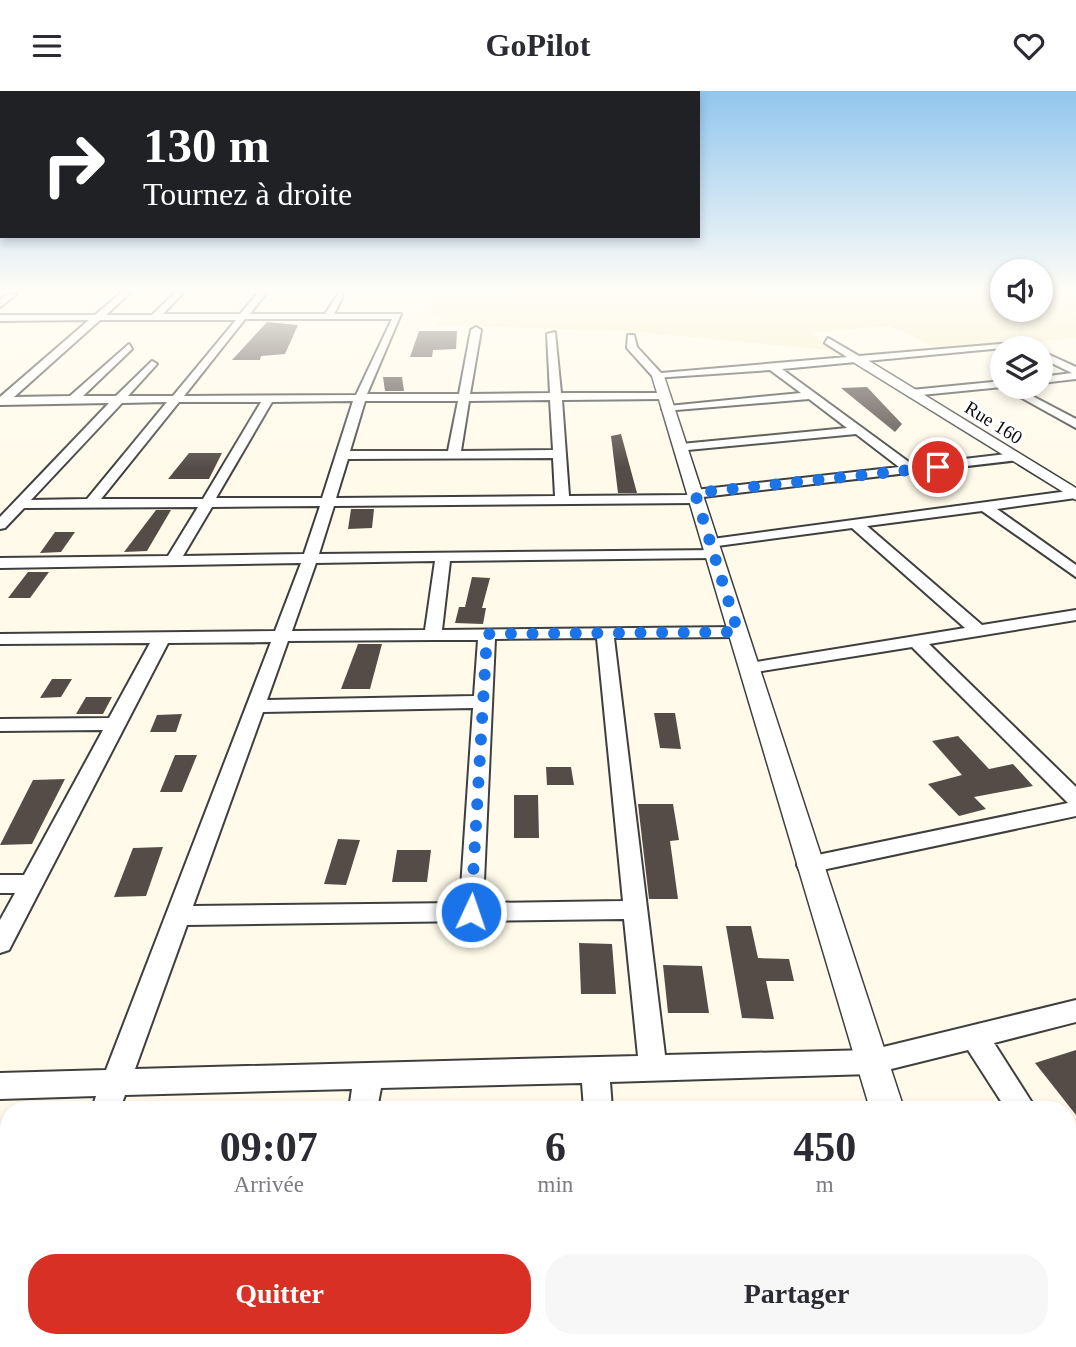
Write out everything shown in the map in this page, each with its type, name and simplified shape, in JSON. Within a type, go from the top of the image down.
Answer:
[{"type":"street","points":[[1,401],[59,351]]},
{"type":"street","points":[[74,399],[125,351]]},
{"type":"street","points":[[91,503],[216,351]]},
{"type":"street","points":[[109,1101],[310,560],[360,398],[382,351]]},
{"type":"street","points":[[454,454],[472,351]]},
{"type":"street","points":[[553,351],[562,500]]},
{"type":"street","points":[[634,351],[664,394],[750,668],[808,865],[884,1101]]},
{"type":"street","points":[[843,351],[857,359]]},
{"type":"street","points":[[664,394],[772,366],[957,351]]},
{"type":"street","name":"Rue 160","points":[[857,359],[1075,494]]},
{"type":"street","points":[[1053,361],[1076,374]]},
{"type":"street","points":[[0,525],[152,364]]},
{"type":"street","points":[[772,366],[912,470]]},
{"type":"street","points":[[1053,378],[1076,374]]},
{"type":"street","points":[[911,393],[990,386]]},
{"type":"street","points":[[1,401],[810,395]]},
{"type":"street","points":[[172,562],[270,398]]},
{"type":"street","points":[[1030,399],[1076,424]]},
{"type":"street","points":[[681,449],[858,430]]},
{"type":"street","points":[[342,455],[559,454]]},
{"type":"street","points":[[19,504],[562,500],[696,496],[1015,457]]},
{"type":"street","points":[[0,563],[443,558],[712,548],[856,524],[1075,494]]},
{"type":"street","points":[[984,506],[1076,572]]},
{"type":"street","points":[[856,524],[979,632]]},
{"type":"street","points":[[433,635],[443,558]]},
{"type":"street","points":[[750,668],[1076,615]]},
{"type":"street","points":[[0,639],[738,632]]},
{"type":"street","points":[[605,633],[653,1069]]},
{"type":"street","points":[[471,912],[487,634]]},
{"type":"street","points":[[0,943],[162,637]]},
{"type":"street","points":[[917,642],[1076,799]]},
{"type":"street","points":[[255,706],[483,702]]},
{"type":"street","points":[[0,725],[117,724]]},
{"type":"street","points":[[808,865],[1076,809]]},
{"type":"street","points":[[0,884],[31,884]]},
{"type":"street","points":[[177,916],[635,910]]},
{"type":"street","points":[[0,1086],[368,1078],[871,1062],[1076,1011]]},
{"type":"street","points":[[975,1038],[1017,1101]]},
{"type":"street","points":[[595,1071],[597,1101]]},
{"type":"street","points":[[364,1101],[368,1078]]},
{"type":"building","points":[[241,351],[287,351],[285,354],[261,356],[260,360],[232,360]]},
{"type":"building","points":[[412,351],[433,351],[432,357],[410,357]]},
{"type":"building","points":[[383,377],[402,377],[404,391],[385,391]]},
{"type":"building","points":[[867,387],[902,424],[895,432],[841,388]]},
{"type":"building","points":[[621,434],[637,493],[618,493],[611,436]]},
{"type":"building","points":[[189,453],[222,453],[209,479],[168,479]]},
{"type":"building","points":[[351,509],[374,509],[372,528],[348,529]]},
{"type":"building","points":[[156,510],[171,510],[147,551],[124,552]]},
{"type":"building","points":[[55,532],[75,532],[61,552],[40,553]]},
{"type":"building","points":[[28,572],[49,572],[30,598],[8,598]]},
{"type":"building","points":[[472,577],[490,578],[482,608],[486,608],[483,624],[455,623],[459,607],[465,607]]},
{"type":"building","points":[[358,644],[382,644],[370,689],[341,689]]},
{"type":"building","points":[[52,679],[72,679],[61,697],[40,698]]},
{"type":"building","points":[[86,697],[112,697],[103,714],[76,714]]},
{"type":"building","points":[[654,713],[675,713],[681,749],[660,748]]},
{"type":"building","points":[[182,714],[176,732],[150,732],[157,715]]},
{"type":"building","points":[[958,736],[989,769],[1013,764],[1033,786],[974,797],[986,809],[959,816],[928,784],[962,775],[932,741]]},
{"type":"building","points":[[175,755],[197,755],[182,792],[160,792]]},
{"type":"building","points":[[546,767],[571,767],[574,785],[547,785]]},
{"type":"building","points":[[65,779],[32,844],[0,845],[33,780]]},
{"type":"building","points":[[514,795],[538,795],[539,838],[514,838]]},
{"type":"building","points":[[638,804],[673,804],[679,840],[670,841],[678,899],[649,899]]},
{"type":"building","points":[[338,839],[360,840],[346,885],[324,884]]},
{"type":"building","points":[[163,847],[146,896],[114,897],[133,848]]},
{"type":"building","points":[[397,850],[431,850],[427,882],[392,882]]},
{"type":"building","points":[[726,926],[751,926],[758,958],[789,959],[794,981],[766,981],[774,1019],[742,1018]]},
{"type":"building","points":[[579,943],[612,944],[616,994],[581,994]]},
{"type":"building","points":[[663,965],[702,966],[709,1013],[668,1013]]},
{"type":"building","points":[[1076,1050],[1076,1101],[1065,1101],[1035,1063]]},
{"type":"route","points":[[471,912],[487,634],[738,632],[695,493],[938,467]]}]
